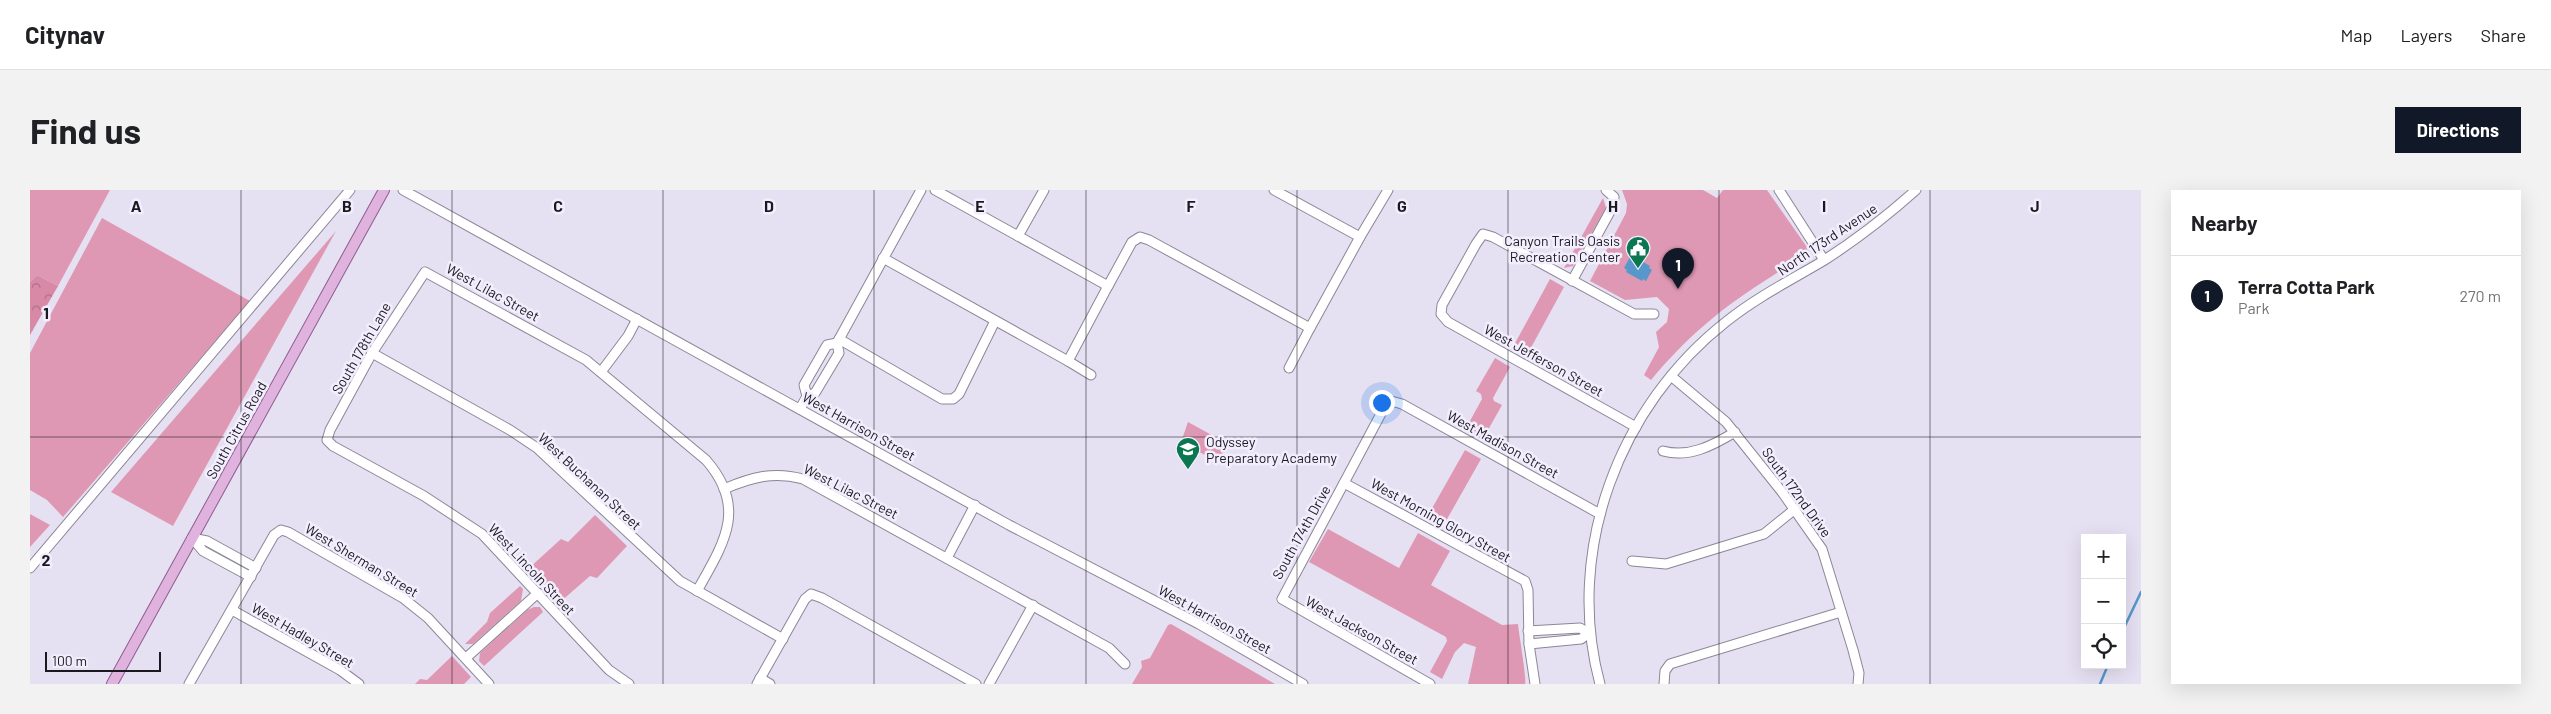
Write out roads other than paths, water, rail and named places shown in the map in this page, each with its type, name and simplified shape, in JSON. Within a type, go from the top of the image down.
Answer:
[{"type":"main road","name":"South Citrus Road","points":[[112,684],[384,190]]},
{"type":"street","points":[[30,568],[350,190]]},
{"type":"street","name":"West Harrison Street","points":[[403,190],[975,505],[1199,624],[1303,684]]},
{"type":"street","points":[[800,409],[807,396],[815,393],[839,353],[838,341],[921,190]]},
{"type":"street","points":[[935,190],[1108,286]]},
{"type":"street","points":[[1018,236],[1044,190]]},
{"type":"street","points":[[1274,190],[1360,237]]},
{"type":"street","points":[[1289,368],[1360,237],[1388,190]]},
{"type":"street","points":[[1606,190],[1614,197],[1613,206],[1572,281],[1634,314],[1654,314]]},
{"type":"street","points":[[1779,190],[1824,260]]},
{"type":"street","name":"North 173rd Avenue","points":[[1600,684],[1589,633],[1588,587],[1600,514],[1626,444],[1636,427],[1671,376],[1727,321],[1775,289],[1824,260],[1891,212],[1916,190]]},
{"type":"street","name":"West Jefferson Street","points":[[1572,281],[1493,236],[1484,234],[1476,244],[1442,305],[1441,314],[1448,322],[1636,427]]},
{"type":"street","points":[[1068,361],[1132,242],[1140,237],[1149,240],[1310,328]]},
{"type":"street","points":[[883,258],[1091,375]]},
{"type":"street","name":"South 178th Lane","points":[[327,440],[330,430],[372,353],[425,272]]},
{"type":"street","name":"West Lilac Street","points":[[425,272],[586,360],[706,460],[715,471],[724,489],[768,474],[786,474],[803,479],[1109,648],[1125,664]]},
{"type":"street","points":[[602,372],[638,319]]},
{"type":"street","points":[[807,396],[804,385],[827,345],[838,341],[942,399],[953,399],[958,394],[995,322]]},
{"type":"street","name":"West Buchanan Street","points":[[372,353],[510,430],[537,448],[659,564],[680,581],[783,639]]},
{"type":"street","name":"South 172nd Drive","points":[[1671,376],[1726,422],[1735,432],[1795,509],[1822,549],[1859,673],[1858,684]]},
{"type":"street","name":"South 174th Drive","points":[[1282,600],[1384,408],[1391,401]]},
{"type":"street","name":"West Madison Street","points":[[1391,401],[1402,404],[1600,514]]},
{"type":"street","points":[[1663,452],[1677,455],[1688,453],[1718,442],[1735,432]]},
{"type":"street","name":"West Lincoln Street","points":[[327,440],[333,446],[460,517],[498,549],[608,670],[629,684]]},
{"type":"street","name":"West Morning Glory Street","points":[[1344,482],[1525,581],[1528,590],[1528,632]]},
{"type":"street","points":[[697,591],[726,538],[730,514],[724,489]]},
{"type":"street","points":[[946,558],[975,505]]},
{"type":"street","points":[[1632,561],[1666,564],[1764,534],[1795,509]]},
{"type":"street","name":"West Sherman Street","points":[[256,568],[274,535],[280,530],[288,532],[403,598],[428,618],[489,684]]},
{"type":"street","points":[[189,684],[256,568],[206,541],[192,538]]},
{"type":"street","points":[[192,538],[203,550],[251,577]]},
{"type":"street","points":[[466,658],[538,594]]},
{"type":"street","points":[[770,684],[758,681],[805,600],[811,594],[822,598],[976,684]]},
{"type":"street","name":"West Jackson Street","points":[[1282,600],[1430,684]]},
{"type":"street","points":[[989,684],[1033,605]]},
{"type":"street","name":"West Hadley Street","points":[[232,610],[340,670],[359,684]]},
{"type":"street","points":[[1664,684],[1665,671],[1670,664],[1842,612]]},
{"type":"street","points":[[1529,644],[1581,639],[1589,633],[1580,628],[1528,632],[1529,644],[1535,684]]},
{"type":"water","points":[[1630,257],[1633,259],[1635,257],[1650,266],[1649,268],[1652,270],[1646,281],[1643,279],[1642,281],[1626,272],[1627,270],[1624,268]]},
{"type":"waterway","points":[[2126,624],[2141,592]]},
{"type":"waterway","points":[[2100,684],[2106,669]]},
{"type":"place","name":"Canyon Trails Oasis Recreation Center","points":[[1638,269]]},
{"type":"place","name":"Terra Cotta Park","points":[[1678,289]]},
{"type":"place","name":"Odyssey Preparatory Academy","points":[[1188,470]]}]
